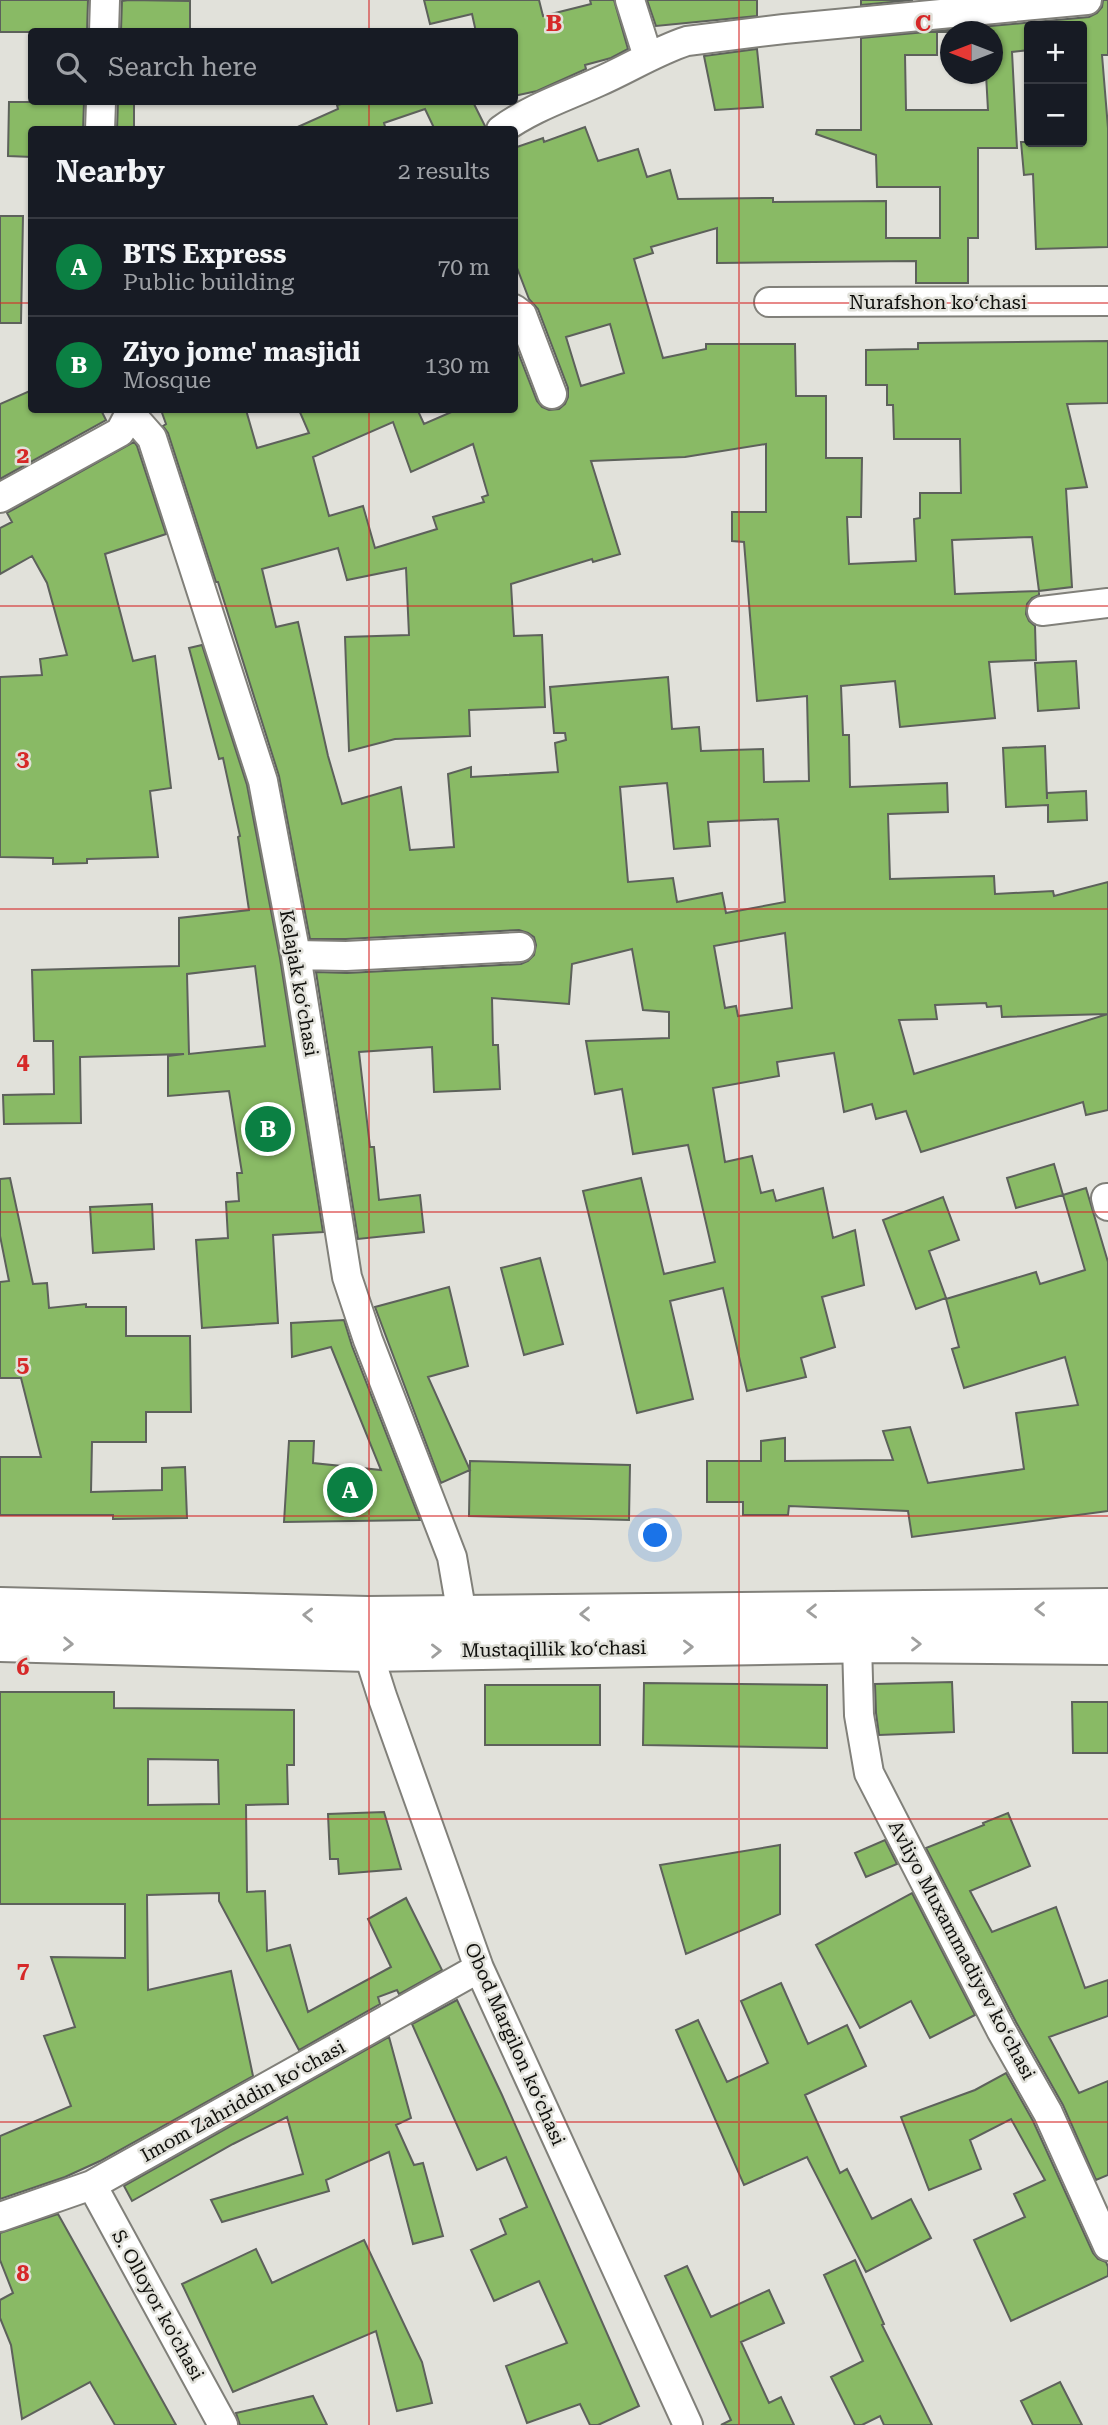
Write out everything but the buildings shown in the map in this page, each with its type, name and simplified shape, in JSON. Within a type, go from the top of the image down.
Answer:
[{"type":"main road","name":"Mustaqillik koʻchasi","points":[[0,1607],[368,1634],[462,1615],[1108,1608]]},
{"type":"main road","name":"Mustaqillik koʻchasi","points":[[0,1642],[368,1634],[857,1644],[1108,1645]]},
{"type":"street","points":[[104,28],[105,0]]},
{"type":"street","points":[[630,0],[648,57]]},
{"type":"street","points":[[507,126],[522,115],[687,41],[1087,0]]},
{"type":"street","points":[[100,126],[101,105]]},
{"type":"street","name":"Nurafshon koʻchasi","points":[[769,302],[1108,301]]},
{"type":"street","points":[[518,312],[522,315],[552,394]]},
{"type":"street","points":[[0,498],[120,432],[130,413]]},
{"type":"street","name":"Kelajak koʻchasi","points":[[131,413],[152,438],[263,781],[296,955],[347,1277],[368,1340],[452,1557],[462,1615]]},
{"type":"street","points":[[1042,611],[1108,603]]},
{"type":"street","points":[[296,955],[359,956],[520,947]]},
{"type":"street","name":"Obod Margilon koʻchasi","points":[[368,1634],[479,1968],[688,2425]]},
{"type":"street","name":"Avliyo Muxammadiyev koʻchasi","points":[[857,1644],[859,1715],[869,1773],[1001,2030],[1048,2113],[1108,2246]]},
{"type":"street","name":"Imom Zahriddin koʻchasi","points":[[0,2217],[92,2185],[479,1968]]},
{"type":"street","name":"S. Olloyor ko'chasi","points":[[92,2185],[223,2425]]},
{"type":"place","name":"Ziyo jome' masjidi","points":[[268,1129]]},
{"type":"place","name":"BTS Express","points":[[350,1490]]}]
